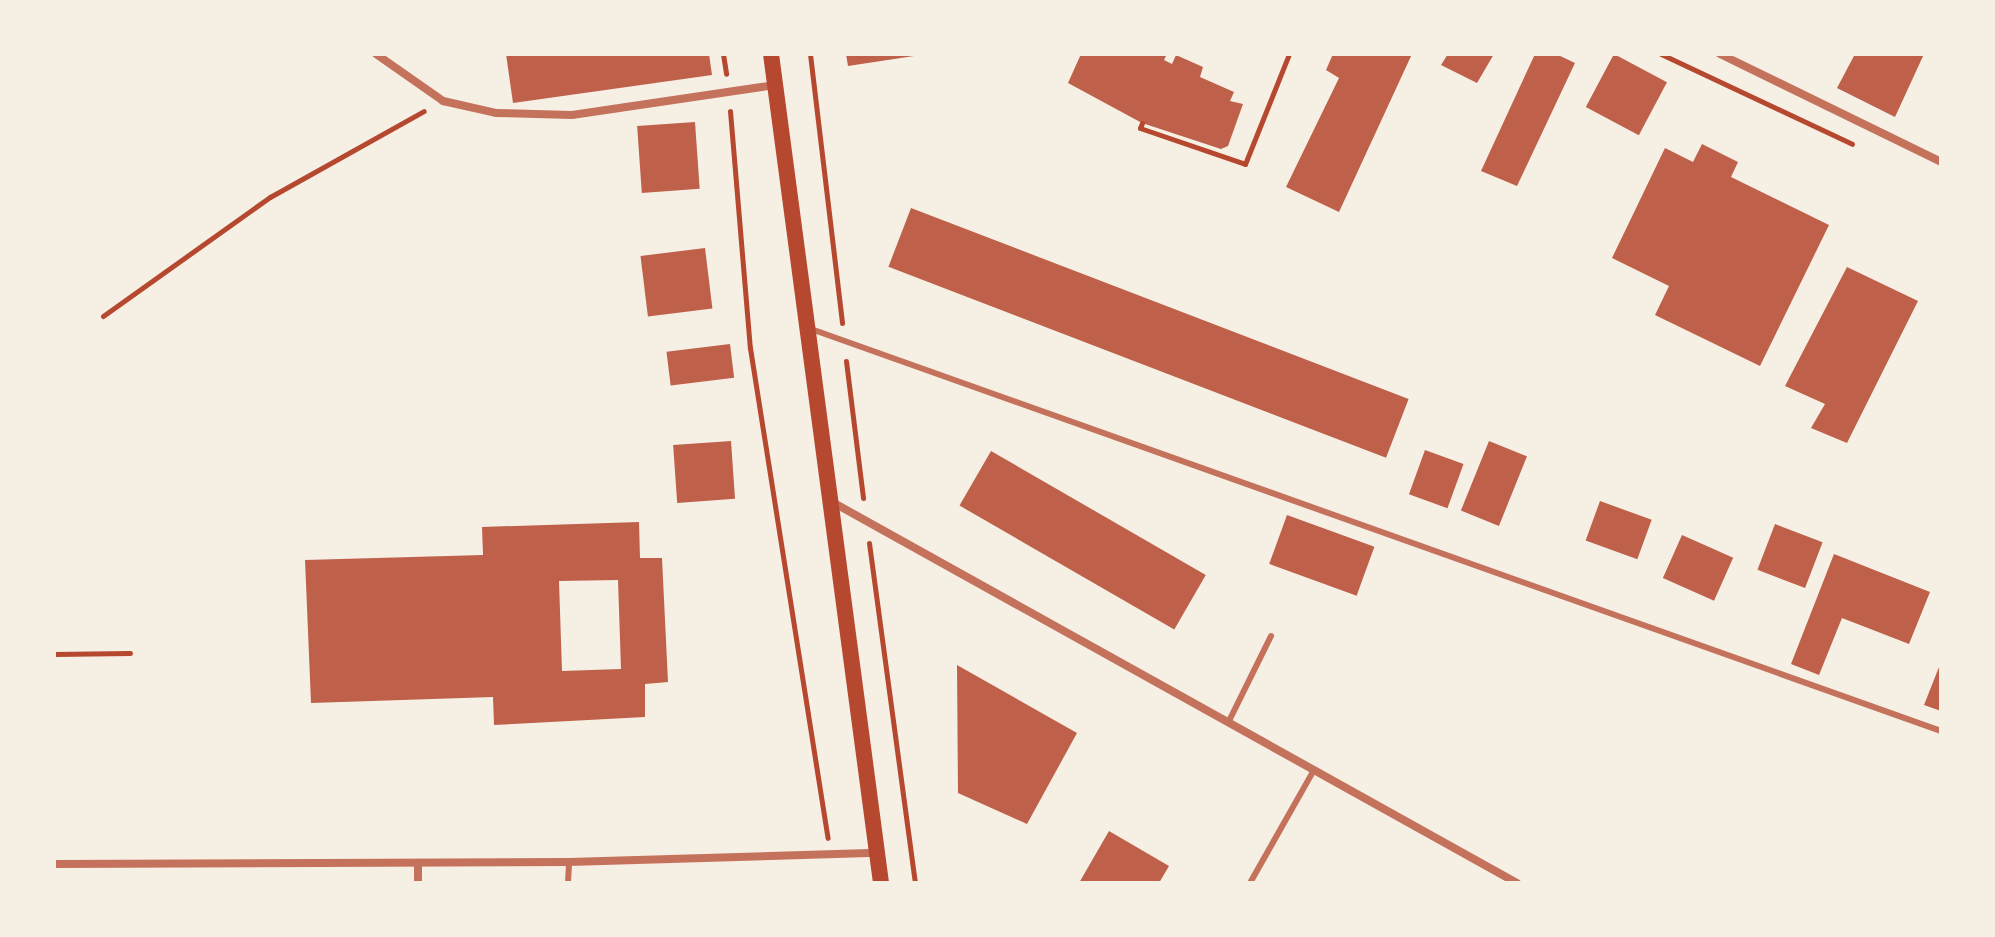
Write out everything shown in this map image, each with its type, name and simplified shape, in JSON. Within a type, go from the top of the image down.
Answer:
[{"type":"main road","points":[[771,54],[804,326],[834,503],[881,883]]},
{"type":"street","points":[[376,54],[443,101],[496,113],[572,115],[775,85]]},
{"type":"street","points":[[1720,54],[1941,162]]},
{"type":"street","points":[[834,503],[1517,883]]},
{"type":"street","points":[[54,864],[569,862],[878,853]]},
{"type":"street","points":[[418,863],[418,883]]},
{"type":"lane","points":[[804,326],[1941,731]]},
{"type":"lane","points":[[1228,723],[1271,636]]},
{"type":"lane","points":[[1250,883],[1314,770]]},
{"type":"lane","points":[[568,883],[569,862]]},
{"type":"path","points":[[723,54],[750,348],[831,856]]},
{"type":"path","points":[[810,54],[866,521],[915,883]]},
{"type":"path","points":[[1142,123],[1140,128],[1245,164],[1289,54]]},
{"type":"path","points":[[1661,54],[1857,146]]},
{"type":"path","points":[[103,316],[270,197],[443,101]]},
{"type":"path","points":[[54,654],[130,653]]},
{"type":"building","points":[[506,54],[709,54],[712,75],[513,103]]},
{"type":"building","points":[[846,54],[913,54],[914,56],[848,66]]},
{"type":"building","points":[[1081,54],[1167,54],[1164,60],[1172,64],[1176,55],[1203,67],[1200,77],[1234,92],[1230,101],[1243,104],[1228,146],[1221,149],[1142,123],[1068,83]]},
{"type":"building","points":[[1333,54],[1412,54],[1339,212],[1286,187],[1339,78],[1326,70]]},
{"type":"building","points":[[1448,54],[1494,54],[1477,83],[1441,65]]},
{"type":"building","points":[[1535,54],[1556,54],[1575,63],[1517,186],[1481,171]]},
{"type":"building","points":[[1614,54],[1667,82],[1639,135],[1586,107]]},
{"type":"building","points":[[1855,54],[1924,54],[1895,117],[1837,88]]},
{"type":"building","points":[[695,122],[700,189],[642,193],[637,126]]},
{"type":"building","points":[[1702,144],[1738,162],[1731,177],[1829,225],[1760,366],[1655,315],[1669,286],[1612,258],[1665,148],[1693,162]]},
{"type":"building","points":[[911,208],[1409,399],[1386,458],[888,267]]},
{"type":"building","points":[[705,248],[712,309],[648,316],[640,256]]},
{"type":"building","points":[[1847,267],[1918,301],[1847,443],[1811,428],[1825,404],[1785,386]]},
{"type":"building","points":[[730,344],[734,378],[671,386],[666,352]]},
{"type":"building","points":[[731,441],[735,499],[677,503],[673,445]]},
{"type":"building","points":[[1489,441],[1527,456],[1499,526],[1461,511]]},
{"type":"building","points":[[1425,450],[1464,464],[1447,508],[1409,494]]},
{"type":"building","points":[[991,451],[1206,575],[1174,630],[960,506]]},
{"type":"building","points":[[1600,501],[1652,520],[1637,559],[1586,540]]},
{"type":"building","points":[[1287,515],[1374,547],[1357,596],[1269,564]]},
{"type":"building","points":[[639,522],[640,558],[662,558],[668,682],[645,684],[645,717],[494,725],[493,697],[311,703],[305,560],[483,555],[482,527]],"holes":[[[618,580],[621,669],[562,671],[559,581]]]},
{"type":"building","points":[[1775,524],[1823,542],[1805,588],[1757,570]]},
{"type":"building","points":[[1682,535],[1733,558],[1714,601],[1663,578]]},
{"type":"building","points":[[1834,554],[1930,592],[1909,644],[1842,618],[1819,675],[1791,664]]},
{"type":"building","points":[[1941,662],[1941,711],[1924,705]]},
{"type":"building","points":[[957,665],[1077,733],[1027,824],[958,793]]},
{"type":"building","points":[[1109,831],[1169,866],[1159,883],[1079,883]]}]
